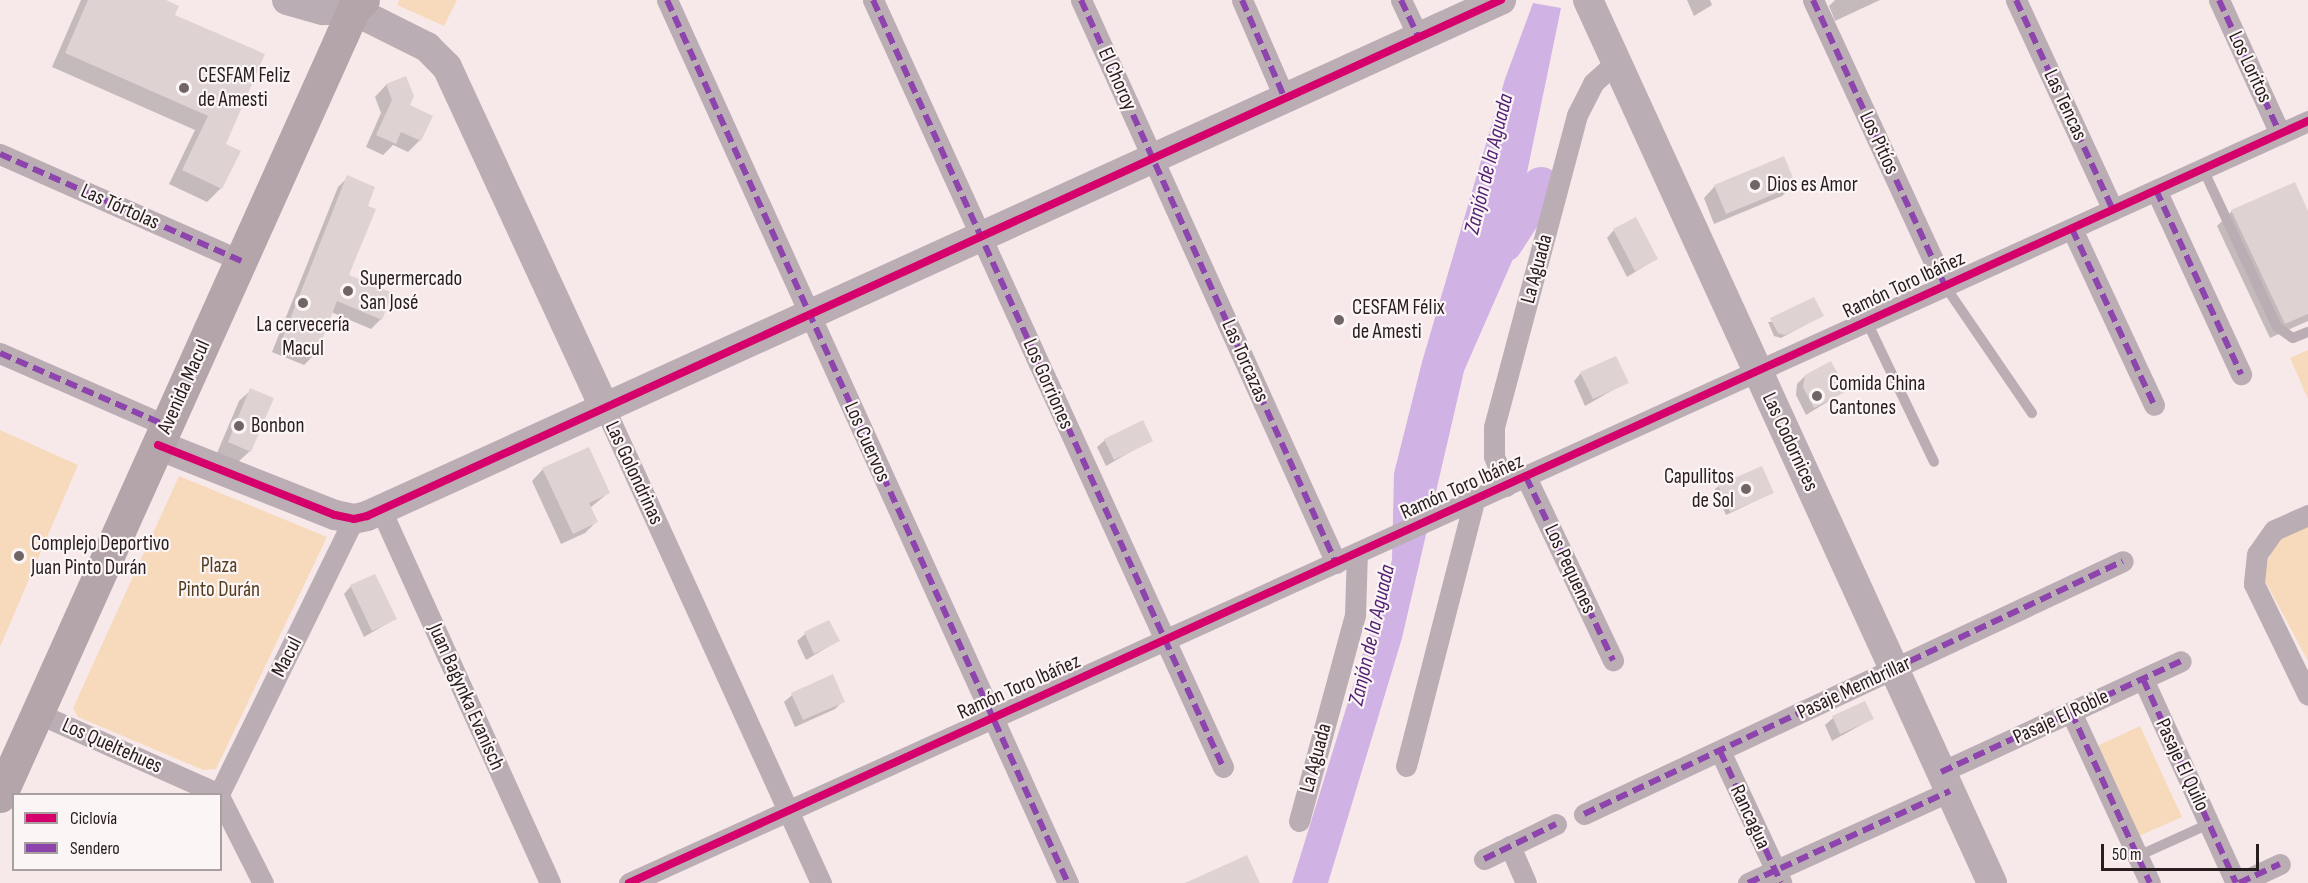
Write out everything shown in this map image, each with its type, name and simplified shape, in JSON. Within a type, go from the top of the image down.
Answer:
[{"type":"main road","name":"Avenida Macul","points":[[0,796],[241,261],[354,3]]},
{"type":"street","points":[[287,0],[323,9],[354,3]]},
{"type":"street","name":"Los Cuervos","points":[[667,0],[1068,883]]},
{"type":"street","name":"Los Gorriones","points":[[873,0],[1223,767]]},
{"type":"street","name":"El Choroy","points":[[1081,0],[1153,159]]},
{"type":"street","points":[[1242,0],[1285,99]]},
{"type":"street","points":[[1401,0],[1419,38]]},
{"type":"street","points":[[0,353],[163,435],[214,470],[368,515],[1501,0]]},
{"type":"street","name":"Las Codornices","points":[[1588,0],[1992,883]]},
{"type":"street","name":"Los Pitíos","points":[[1813,0],[1945,286]]},
{"type":"street","name":"Las Tencas","points":[[2016,0],[2113,210]]},
{"type":"street","name":"Los Loritos","points":[[2219,0],[2280,134]]},
{"type":"street","name":"Las Golondrinas","points":[[354,3],[413,38],[447,67],[821,883]]},
{"type":"street","name":"La Aguada","points":[[1506,486],[1494,456],[1494,427],[1577,115],[1593,83],[1616,62]]},
{"type":"street","name":"Ramón Toro Ibáñez","points":[[629,883],[2308,121]]},
{"type":"street","name":"Las Tórtolas","points":[[0,154],[241,261]]},
{"type":"street","name":"Las Torcazas","points":[[1153,159],[1336,563]]},
{"type":"street","points":[[2156,190],[2241,374]]},
{"type":"street","points":[[2072,229],[2154,405]]},
{"type":"street","name":"Los Pequenes","points":[[1526,477],[1613,660]]},
{"type":"street","points":[[1406,766],[1474,501]]},
{"type":"street","points":[[2308,514],[2274,530],[2257,554],[2254,584],[2308,695]]},
{"type":"street","name":"Macul","points":[[220,793],[368,515]]},
{"type":"street","name":"Juan Bagynka Evanisch","points":[[368,515],[550,883]]},
{"type":"street","name":"La Aguada","points":[[1299,821],[1355,615],[1364,550]]},
{"type":"street","name":"Pasaje Membrillar","points":[[1584,814],[2123,561]]},
{"type":"street","name":"Pasaje El Roble","points":[[1748,883],[1778,877],[2071,712],[2181,662]]},
{"type":"street","name":"Pasaje El Quilo","points":[[2142,679],[2237,883]]},
{"type":"street","points":[[2071,712],[2150,883]]},
{"type":"street","name":"Los Queltehues","points":[[37,713],[215,793]]},
{"type":"street","name":"Rancagua","points":[[1720,751],[1778,877]]},
{"type":"street","points":[[222,801],[263,883]]},
{"type":"street","points":[[1484,859],[1556,824]]},
{"type":"street","points":[[1509,846],[1527,883]]},
{"type":"street","points":[[2237,883],[2280,864]]},
{"type":"lane","points":[[2203,169],[2277,327],[2293,338],[2308,332]]},
{"type":"lane","points":[[1945,286],[2032,413]]},
{"type":"lane","points":[[1867,322],[1934,462]]},
{"type":"lane","points":[[2138,856],[2209,824]]},
{"type":"green space","points":[[399,0],[457,0],[444,26],[397,5]]},
{"type":"green space","points":[[2308,350],[2308,399],[2290,358]]},
{"type":"green space","name":"Complejo Deportivo Juan Pinto Durán","points":[[0,430],[78,465],[0,647]]},
{"type":"green space","name":"Plaza Pinto Durán","points":[[179,476],[327,537],[216,769],[203,770],[78,717],[73,708]]},
{"type":"green space","points":[[2308,526],[2308,661],[2265,581],[2265,567],[2278,538]]},
{"type":"green space","points":[[2140,726],[2182,817],[2139,836],[2097,746]]},
{"type":"water","name":"Zanjón de la Aguada","points":[[1533,3],[1561,8],[1522,197],[1537,204],[1464,371],[1402,638],[1328,883],[1292,883],[1392,560],[1394,473],[1422,362],[1505,79]]},
{"type":"building","points":[[88,0],[166,0],[179,6],[175,15],[265,54],[226,144],[241,151],[222,189],[182,170],[208,116],[65,53]]},
{"type":"building","points":[[406,76],[414,96],[410,105],[433,116],[421,141],[401,132],[396,144],[376,135],[392,100],[386,84]]},
{"type":"building","name":"Dios es Amor","points":[[1784,156],[1796,185],[1726,214],[1714,185]]},
{"type":"building","points":[[347,175],[375,187],[368,206],[376,209],[349,275],[393,293],[382,320],[337,301],[316,356],[281,342]]},
{"type":"building","points":[[2295,182],[2308,211],[2308,314],[2285,324],[2231,210]]},
{"type":"building","points":[[1636,217],[1658,259],[1635,271],[1613,229]]},
{"type":"building","points":[[1814,297],[1824,316],[1785,335],[1778,333],[1770,318]]},
{"type":"building","points":[[1616,356],[1629,383],[1593,399],[1580,372]]},
{"type":"building","points":[[1831,361],[1847,391],[1814,408],[1803,387],[1805,375]]},
{"type":"building","points":[[250,388],[274,398],[251,452],[228,442]]},
{"type":"building","points":[[1143,420],[1153,441],[1114,460],[1104,439]]},
{"type":"building","points":[[589,447],[610,493],[589,503],[598,522],[573,534],[542,468]]},
{"type":"building","name":"Capullitos de Sol","points":[[1762,466],[1774,493],[1730,512],[1718,485]]},
{"type":"building","points":[[375,574],[397,619],[372,631],[350,585]]},
{"type":"building","points":[[829,620],[840,641],[814,654],[804,632]]},
{"type":"building","points":[[833,674],[845,702],[803,720],[791,693]]},
{"type":"building","points":[[1865,701],[1874,719],[1840,734],[1832,716]]},
{"type":"building","points":[[1247,855],[1260,883],[1185,883]]},
{"type":"waterway","points":[[1504,243],[1541,186]]},
{"type":"marked path","points":[[667,0],[1068,883]]},
{"type":"marked path","points":[[873,0],[1223,767]]},
{"type":"marked path","points":[[1081,0],[1336,563]]},
{"type":"marked path","points":[[1242,0],[1285,99]]},
{"type":"marked path","points":[[1401,0],[1419,38]]},
{"type":"marked path","points":[[1813,0],[1945,286]]},
{"type":"marked path","points":[[2016,0],[2113,210]]},
{"type":"marked path","points":[[2219,0],[2280,134]]},
{"type":"marked path","points":[[0,154],[241,261]]},
{"type":"marked path","points":[[2156,190],[2241,374]]},
{"type":"marked path","points":[[2072,229],[2154,405]]},
{"type":"marked path","points":[[0,353],[167,426]]},
{"type":"marked path","points":[[1526,477],[1613,660]]},
{"type":"marked path","points":[[1584,814],[2123,561]]},
{"type":"marked path","points":[[1941,772],[2181,661]]},
{"type":"marked path","points":[[2143,679],[2236,883]]},
{"type":"marked path","points":[[2071,712],[2150,883]]},
{"type":"marked path","points":[[1720,751],[1781,883]]},
{"type":"marked path","points":[[1748,883],[1950,791]]},
{"type":"marked path","points":[[1484,859],[1556,824]]},
{"type":"marked path","points":[[2239,883],[2280,864]]},
{"type":"cycle path","points":[[158,445],[335,515],[354,519],[367,516],[1501,0]]},
{"type":"cycle path","points":[[629,883],[2308,121]]},
{"type":"place","name":"CESFAM Feliz de Amesti","points":[[184,88]]},
{"type":"place","name":"Dios es Amor","points":[[1755,185]]},
{"type":"place","name":"Supermercado San José","points":[[348,291]]},
{"type":"place","name":"La cervecería Macul","points":[[303,303]]},
{"type":"place","name":"CESFAM Félix de Amesti","points":[[1339,320]]},
{"type":"place","name":"Comida China Cantones","points":[[1817,396]]},
{"type":"place","name":"Bonbon","points":[[239,426]]},
{"type":"place","name":"Capullitos de Sol","points":[[1746,489]]},
{"type":"place","name":"Complejo Deportivo Juan Pinto Durán","points":[[19,556]]}]
